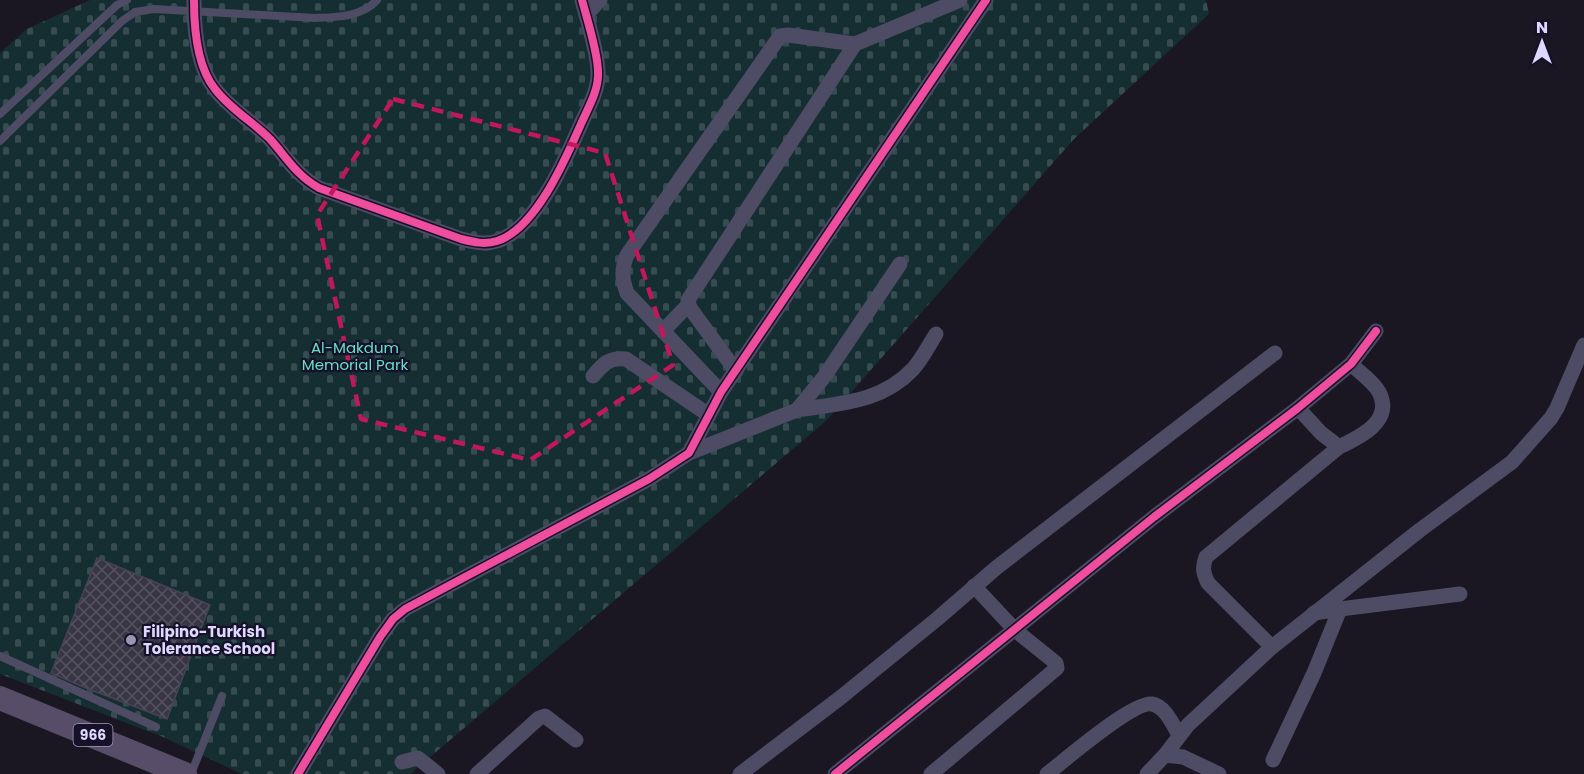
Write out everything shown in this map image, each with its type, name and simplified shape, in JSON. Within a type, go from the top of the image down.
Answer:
[{"type":"main road","name":"966","points":[[0,698],[185,774]]},
{"type":"street","points":[[194,5],[198,44],[204,70],[214,89],[269,139],[304,179],[319,188],[477,243],[497,241],[510,234],[528,218],[549,191],[561,169],[597,84],[598,71],[584,8],[600,0]]},
{"type":"street","points":[[722,392],[627,293],[622,279],[622,268],[627,255],[780,36],[788,35],[855,44],[960,0]]},
{"type":"street","points":[[689,453],[722,392],[987,0]]},
{"type":"street","points":[[663,331],[688,305],[688,300],[855,44]]},
{"type":"street","points":[[797,410],[824,377],[900,264]]},
{"type":"street","points":[[688,305],[736,371]]},
{"type":"street","points":[[835,774],[1154,517],[1298,408],[1351,364],[1376,331]]},
{"type":"street","points":[[298,774],[369,655],[393,620],[416,604],[649,479],[689,453],[797,410],[866,399],[887,390],[914,369],[936,334]]},
{"type":"street","points":[[1147,774],[1165,755],[1179,735],[1272,646],[1420,530],[1512,462],[1551,418],[1584,345]]},
{"type":"street","points":[[740,774],[840,698],[974,586],[1275,353]]},
{"type":"street","points":[[593,376],[605,362],[616,358],[626,359],[709,415]]},
{"type":"street","points":[[1272,646],[1208,583],[1203,573],[1203,565],[1206,557],[1339,447],[1371,429],[1381,411],[1378,390],[1351,364]]},
{"type":"street","points":[[1298,408],[1321,433],[1339,447]]},
{"type":"street","points":[[931,774],[1056,670],[1056,663],[1015,630],[974,586]]},
{"type":"street","points":[[1314,613],[1460,594]]},
{"type":"street","points":[[1273,760],[1314,674],[1340,609]]},
{"type":"street","points":[[1047,774],[1115,721],[1143,705],[1152,704],[1160,708],[1179,735]]},
{"type":"street","points":[[477,774],[539,718],[545,716],[576,740]]},
{"type":"street","points":[[1165,755],[1183,757],[1219,774]]},
{"type":"street","points":[[402,762],[418,758],[438,774]]},
{"type":"lane","points":[[0,114],[117,5],[127,0]]},
{"type":"lane","points":[[0,141],[122,21],[135,12],[194,5],[315,18],[341,17],[360,12],[377,0]]},
{"type":"lane","points":[[0,656],[156,728]]},
{"type":"lane","points":[[191,774],[222,696]]},
{"type":"highlighted area","points":[[393,99],[605,153],[673,365],[530,460],[361,419],[317,215]]},
{"type":"green space","name":"Al-Makdum Memorial Park","points":[[90,0],[1206,0],[1209,14],[1074,139],[826,421],[410,774],[242,774],[163,737],[0,674],[0,53],[27,29]]},
{"type":"building","name":"Filipino-Turkish Tolerance School","points":[[97,558],[210,605],[167,719],[51,673]]},
{"type":"cycle path","points":[[194,0],[200,59],[209,80],[221,96],[270,139],[304,178],[319,188],[461,239],[484,243],[497,241],[511,234],[537,208],[558,173],[592,99],[597,85],[598,64],[582,0]]},
{"type":"cycle path","points":[[298,774],[380,637],[393,619],[405,609],[649,479],[689,453],[721,392],[986,0]]},
{"type":"cycle path","points":[[835,774],[1154,517],[1298,408],[1351,364],[1376,331]]},
{"type":"place","name":"Filipino-Turkish Tolerance School","points":[[131,640]]}]
